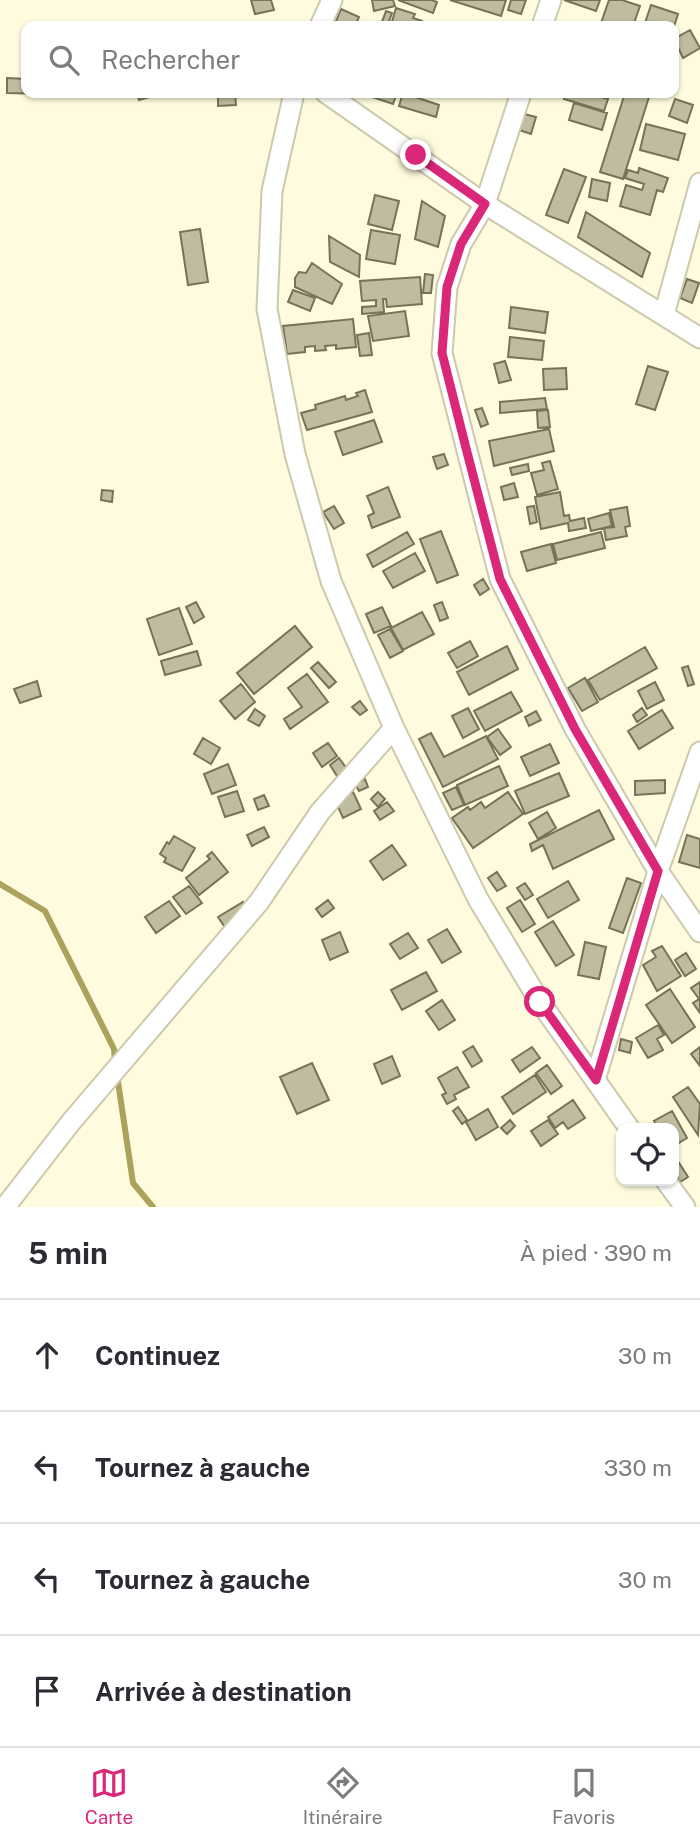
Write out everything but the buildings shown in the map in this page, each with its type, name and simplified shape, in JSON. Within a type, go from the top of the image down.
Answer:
[{"type":"street","points":[[322,21],[332,0]]},
{"type":"street","points":[[544,21],[551,0]]},
{"type":"street","points":[[293,98],[272,191],[267,309],[295,454],[331,580],[394,728],[478,900],[540,1002],[626,1123]]},
{"type":"street","points":[[333,98],[485,204],[700,338]]},
{"type":"street","points":[[519,98],[485,204],[461,244],[447,287],[442,353],[500,579],[575,729],[658,871],[700,932]]},
{"type":"street","points":[[664,315],[700,183]]},
{"type":"street","points":[[5,1207],[71,1122],[259,902],[320,812],[394,728]]},
{"type":"street","points":[[596,1080],[658,871],[700,752]]},
{"type":"street","points":[[670,1186],[685,1207]]},
{"type":"waterway","points":[[0,884],[45,911],[114,1049],[115,1061]]},
{"type":"waterway","points":[[117,1075],[133,1183],[153,1207]]},
{"type":"route","points":[[416,155],[485,204],[461,244],[447,287],[442,353],[500,579],[575,729],[658,871],[596,1080],[540,1002]]}]
